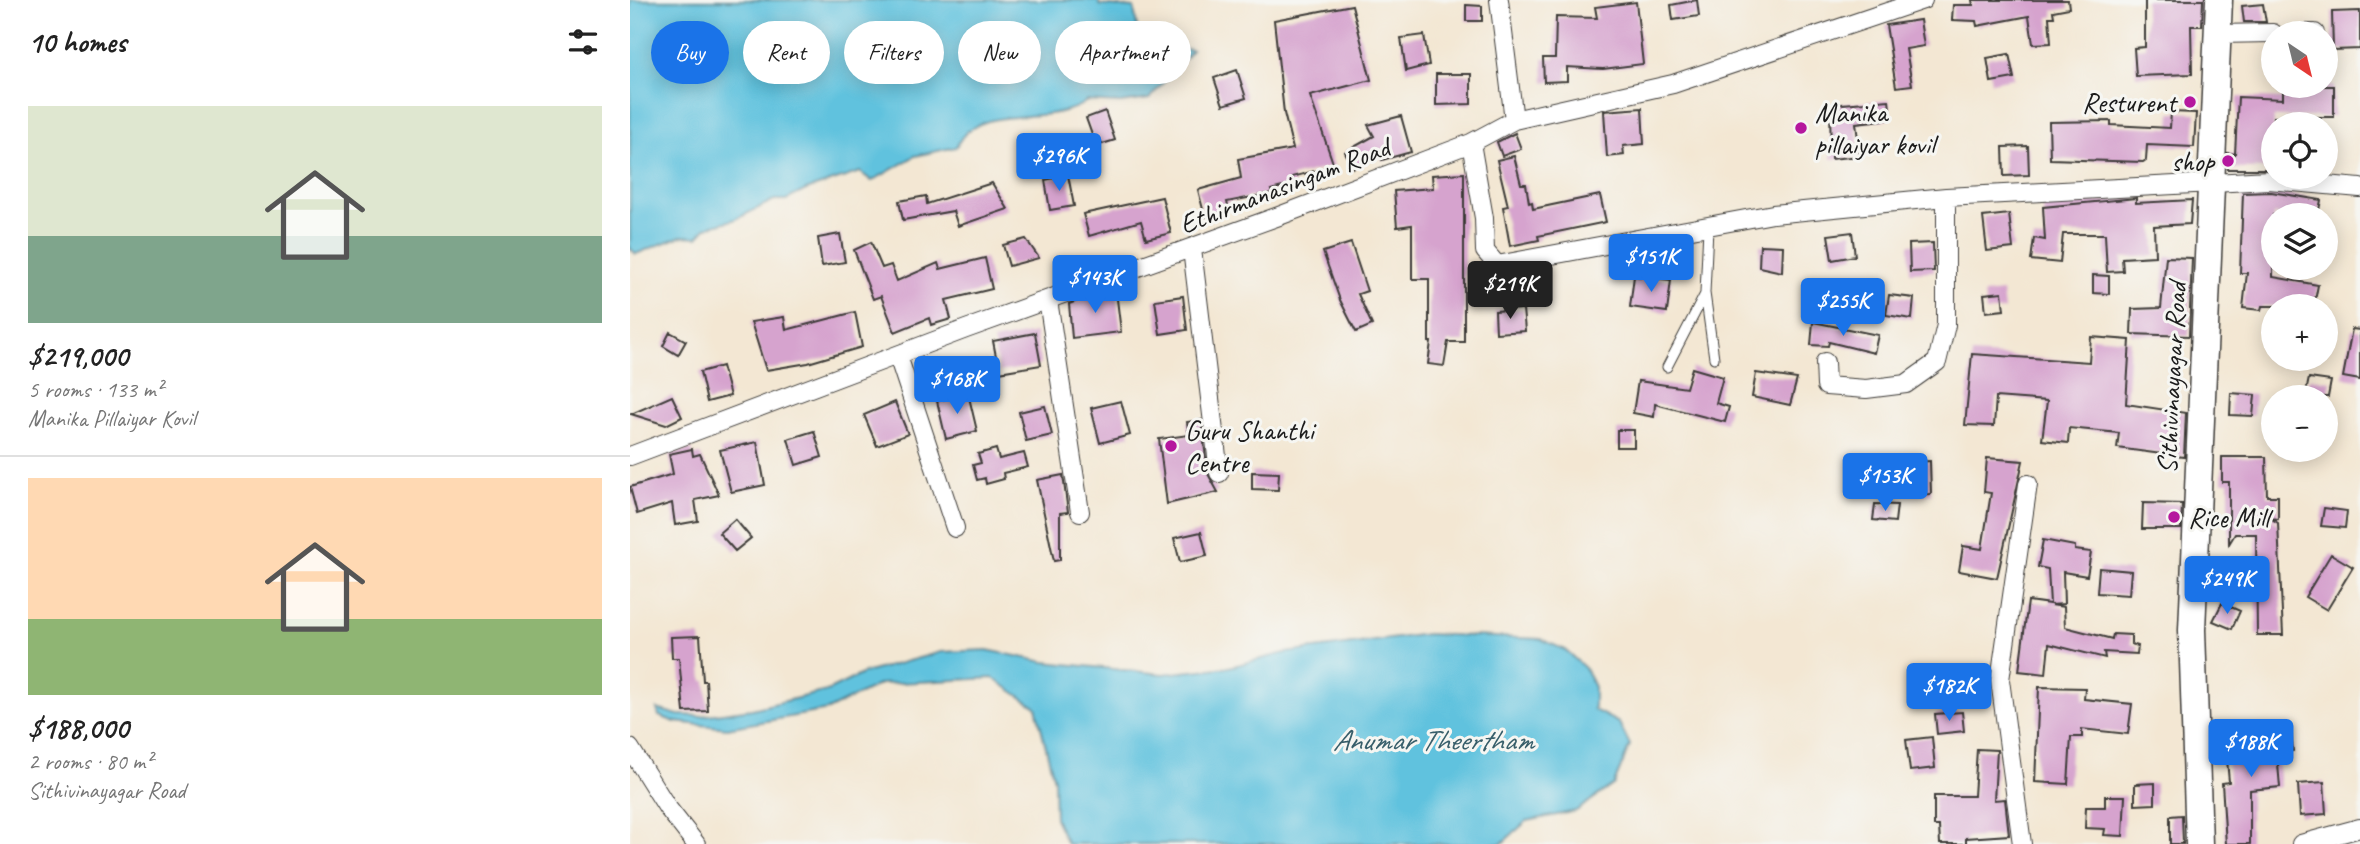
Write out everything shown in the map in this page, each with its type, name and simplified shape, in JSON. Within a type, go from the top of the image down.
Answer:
[{"type":"street","points":[[1499,0],[1514,120]]},
{"type":"street","name":"Ethirmanasingam Road","points":[[630,456],[1471,143],[1514,120],[1673,84],[1923,0]]},
{"type":"street","name":"Sithivinayagar Road","points":[[2199,844],[2192,629],[2219,0]]},
{"type":"street","points":[[2217,34],[2261,33]]},
{"type":"street","points":[[1471,143],[1484,218],[1485,251],[1497,265],[1773,214],[1946,197],[2269,180],[2360,188]]},
{"type":"street","points":[[1825,362],[1826,386],[1866,389],[1906,384],[1937,362],[1946,325],[1946,197]]},
{"type":"street","points":[[1192,248],[1219,473]]},
{"type":"street","points":[[1048,300],[1080,512]]},
{"type":"street","points":[[898,356],[955,528]]},
{"type":"street","points":[[2022,844],[2000,680],[2028,484]]},
{"type":"street","points":[[630,748],[667,807],[696,844]]},
{"type":"street","points":[[2301,844],[2360,828]]},
{"type":"lane","points":[[1708,228],[1706,293],[1714,358]]},
{"type":"lane","points":[[1667,367],[1706,293]]},
{"type":"water","points":[[630,0],[1099,0],[1099,5],[1134,8],[1136,21],[1055,21],[1055,84],[1162,84],[1149,99],[1120,103],[1087,101],[1071,109],[1053,113],[997,119],[980,124],[966,133],[956,147],[915,156],[872,181],[860,172],[806,190],[786,200],[774,200],[736,219],[707,227],[698,237],[681,236],[636,254],[630,248]]},
{"type":"water","name":"Anumar Theertham","points":[[1427,634],[1541,639],[1565,650],[1585,668],[1594,687],[1594,710],[1619,723],[1630,745],[1614,784],[1576,811],[1527,821],[1501,844],[1067,844],[1055,818],[1054,780],[1036,707],[993,678],[880,684],[828,710],[727,728],[675,722],[659,716],[657,709],[678,715],[701,716],[752,709],[827,691],[864,673],[941,652],[987,650],[1045,662],[1163,674],[1229,667],[1285,653]]},
{"type":"building","points":[[1697,0],[1699,16],[1673,20],[1671,5]]},
{"type":"building","points":[[1972,0],[2068,0],[2069,8],[2053,11],[2054,17],[2049,17],[2051,43],[2033,44],[2029,16],[1977,26],[1976,21],[1952,20],[1953,5],[1973,5]]},
{"type":"building","points":[[2145,0],[2203,0],[2202,26],[2191,26],[2192,74],[2136,76],[2134,48],[2145,47]]},
{"type":"building","points":[[1636,2],[1643,64],[1603,69],[1567,67],[1567,81],[1544,82],[1543,58],[1555,58],[1556,17],[1597,18],[1595,7]]},
{"type":"building","points":[[2263,4],[2266,21],[2244,22],[2242,6]]},
{"type":"building","points":[[1352,5],[1371,80],[1310,96],[1334,166],[1292,177],[1294,184],[1271,190],[1272,193],[1227,202],[1229,210],[1205,217],[1198,190],[1241,178],[1238,159],[1293,149],[1284,113],[1274,20]]},
{"type":"building","points":[[1466,5],[1482,6],[1482,21],[1466,21]]},
{"type":"building","points":[[2360,11],[2360,49],[2338,50],[2338,21],[2332,21],[2332,12]]},
{"type":"building","points":[[1920,20],[1924,46],[1906,49],[1912,85],[1896,87],[1886,25]]},
{"type":"building","points":[[1424,35],[1429,65],[1406,71],[1401,38]]},
{"type":"building","points":[[2009,54],[2014,78],[1991,82],[1987,58]]},
{"type":"building","points":[[1237,70],[1246,98],[1223,105],[1214,78]]},
{"type":"building","points":[[1436,74],[1471,74],[1471,104],[1436,105]]},
{"type":"building","points":[[2238,97],[2334,98],[2334,112],[2261,112],[2261,169],[2228,169],[2228,153],[2235,154]]},
{"type":"building","points":[[1889,100],[1891,119],[1856,123],[1860,156],[1831,159],[1830,105]]},
{"type":"building","points":[[1642,108],[1644,144],[1623,146],[1624,155],[1607,157],[1604,111]]},
{"type":"building","points":[[1105,111],[1115,140],[1096,146],[1086,118]]},
{"type":"building","points":[[2171,112],[2196,113],[2194,147],[2147,145],[2146,160],[2143,162],[2050,159],[2049,122],[2111,121],[2111,125],[2170,128]]},
{"type":"building","points":[[1401,116],[1411,152],[1382,160],[1381,153],[1353,168],[1345,152],[1374,136],[1368,125]]},
{"type":"building","points":[[1515,133],[1521,149],[1502,156],[1497,142]]},
{"type":"building","points":[[2028,146],[2029,175],[2004,176],[2003,147]]},
{"type":"building","points":[[1514,156],[1521,184],[1526,184],[1529,203],[1532,202],[1533,209],[1600,195],[1606,222],[1538,236],[1539,240],[1510,246],[1503,207],[1508,206],[1497,160]]},
{"type":"building","points":[[1464,173],[1464,342],[1448,342],[1444,366],[1428,364],[1431,342],[1429,279],[1412,279],[1412,225],[1397,227],[1394,191],[1433,188],[1432,175]]},
{"type":"building","points":[[1068,175],[1074,206],[1050,210],[1045,180]]},
{"type":"building","points":[[992,183],[1008,209],[958,226],[953,211],[903,220],[899,201],[926,196],[927,204]]},
{"type":"building","points":[[2271,192],[2321,200],[2320,203],[2261,203],[2261,280],[2290,280],[2318,285],[2316,294],[2261,294],[2261,310],[2243,308],[2247,273],[2240,273],[2243,193]]},
{"type":"building","points":[[1162,197],[1171,233],[1146,239],[1141,221],[1089,236],[1083,214]]},
{"type":"building","points":[[2136,198],[2136,203],[2192,200],[2190,224],[2154,226],[2155,256],[2122,258],[2123,271],[2107,272],[2105,234],[2063,234],[2060,263],[2031,260],[2034,238],[2045,240],[2043,207]]},
{"type":"building","points":[[2009,214],[2013,248],[1987,251],[1983,217]]},
{"type":"building","points":[[1852,232],[1855,256],[1832,260],[1828,235]]},
{"type":"building","points":[[840,234],[845,262],[822,266],[818,238]]},
{"type":"building","points":[[1026,239],[1039,258],[1009,266],[1003,245]]},
{"type":"building","points":[[871,242],[882,268],[891,265],[897,281],[938,263],[940,269],[985,258],[992,289],[946,300],[951,319],[931,325],[929,318],[895,332],[881,296],[873,299],[854,250]]},
{"type":"building","points":[[1351,243],[1367,291],[1358,294],[1372,325],[1356,332],[1340,300],[1323,252]]},
{"type":"building","points":[[1933,243],[1934,271],[1910,272],[1909,244]]},
{"type":"building","points":[[1760,245],[1783,246],[1782,272],[1759,267]]},
{"type":"building","points":[[2166,257],[2192,258],[2189,336],[2131,334],[2132,309],[2161,308]]},
{"type":"building","points":[[1074,258],[1083,275],[1066,281],[1059,266]]},
{"type":"building","points":[[2093,275],[2109,276],[2109,294],[2093,293]]},
{"type":"building","points":[[1634,276],[1671,280],[1667,312],[1630,307]]},
{"type":"building","points":[[1116,291],[1121,332],[1072,338],[1069,304],[1101,292]]},
{"type":"building","points":[[2002,292],[2004,310],[1986,312],[1984,294]]},
{"type":"building","points":[[1889,295],[1914,298],[1912,319],[1886,315]]},
{"type":"building","points":[[1183,296],[1187,330],[1160,334],[1155,300]]},
{"type":"building","points":[[1523,309],[1525,331],[1496,333],[1495,311]]},
{"type":"building","points":[[855,312],[862,347],[808,363],[766,370],[751,322],[784,317],[786,330]]},
{"type":"building","points":[[1813,322],[1878,335],[1874,353],[1829,342],[1828,346],[1811,345]]},
{"type":"building","points":[[2352,329],[2360,330],[2360,380],[2343,377]]},
{"type":"building","points":[[670,332],[686,341],[678,355],[663,346]]},
{"type":"building","points":[[1035,333],[1041,365],[999,372],[993,341]]},
{"type":"building","points":[[2091,337],[2130,340],[2126,404],[2186,413],[2184,457],[2117,448],[2119,433],[2069,428],[2068,443],[2042,440],[2047,401],[1996,397],[1994,426],[1965,425],[1972,354],[2089,362]]},
{"type":"building","points":[[722,366],[730,396],[707,402],[700,372]]},
{"type":"building","points":[[1692,368],[1723,377],[1716,403],[1729,407],[1725,422],[1655,404],[1654,417],[1633,413],[1638,381],[1686,388]]},
{"type":"building","points":[[1756,373],[1797,379],[1790,405],[1752,397]]},
{"type":"building","points":[[2309,378],[2331,381],[2330,385],[2308,385]]},
{"type":"building","points":[[968,393],[977,431],[946,439],[937,401]]},
{"type":"building","points":[[2231,393],[2255,395],[2253,416],[2230,415]]},
{"type":"building","points":[[672,396],[682,417],[666,425],[631,414]]},
{"type":"building","points":[[1121,401],[1130,435],[1100,443],[1091,408]]},
{"type":"building","points":[[895,402],[908,434],[877,446],[864,415]]},
{"type":"building","points":[[1045,406],[1052,435],[1026,441],[1019,412]]},
{"type":"building","points":[[1201,420],[1208,474],[1218,492],[1167,504],[1159,439],[1189,435],[1187,422]]},
{"type":"building","points":[[1617,430],[1634,430],[1634,447],[1617,447]]},
{"type":"building","points":[[814,431],[822,457],[796,465],[788,439]]},
{"type":"building","points":[[757,442],[765,485],[731,492],[720,450]]},
{"type":"building","points":[[692,449],[693,456],[700,454],[719,495],[695,500],[698,521],[675,525],[672,503],[637,514],[630,487],[673,474],[669,454]]},
{"type":"building","points":[[996,449],[999,459],[1024,453],[1028,467],[1003,473],[1004,479],[986,484],[985,478],[977,480],[973,465],[981,463],[978,454]]},
{"type":"building","points":[[2222,457],[2261,457],[2261,462],[2266,462],[2267,496],[2278,496],[2278,519],[2270,518],[2278,523],[2283,635],[2257,635],[2256,534],[2235,534],[2229,544],[2229,482],[2222,482]]},
{"type":"building","points":[[1987,458],[2023,461],[1997,578],[1959,571],[1963,546],[1982,549],[1991,493],[1984,492]]},
{"type":"building","points":[[1930,461],[1931,494],[1904,495],[1902,463]]},
{"type":"building","name":"Guru Shanthi Centre","points":[[1252,472],[1279,473],[1278,490],[1252,489]]},
{"type":"building","points":[[1063,475],[1068,512],[1060,513],[1060,560],[1054,561],[1037,480]]},
{"type":"building","points":[[2143,503],[2182,504],[2181,529],[2142,529]]},
{"type":"building","points":[[1875,504],[1897,505],[1895,522],[1873,520]]},
{"type":"building","points":[[2324,508],[2347,511],[2345,528],[2321,526]]},
{"type":"building","points":[[735,519],[751,538],[735,551],[719,533]]},
{"type":"building","points":[[1201,532],[1207,556],[1180,562],[1174,538]]},
{"type":"building","points":[[2043,540],[2091,552],[2087,576],[2063,572],[2064,604],[2051,605],[2064,607],[2065,627],[2112,639],[2113,634],[2131,635],[2131,644],[2138,646],[2137,654],[2104,652],[2105,658],[2049,644],[2046,674],[2019,671],[2028,601],[2050,604],[2048,569],[2038,567]]},
{"type":"building","points":[[2331,554],[2353,567],[2327,610],[2305,597]]},
{"type":"building","points":[[2099,568],[2131,571],[2129,595],[2097,593]]},
{"type":"building","points":[[2222,603],[2240,611],[2232,629],[2213,621]]},
{"type":"building","points":[[700,636],[708,711],[684,712],[679,658],[672,658],[671,637]]},
{"type":"building","points":[[2039,687],[2085,688],[2084,699],[2132,704],[2128,734],[2082,729],[2082,737],[2071,737],[2068,784],[2035,782]]},
{"type":"building","points":[[1962,712],[1964,731],[1937,734],[1935,714]]},
{"type":"building","points":[[2290,726],[2293,751],[2277,753],[2280,787],[2250,790],[2250,844],[2226,844],[2222,783],[2229,782],[2226,748],[2259,745],[2257,730]]},
{"type":"building","points":[[1932,737],[1935,768],[1910,771],[1906,740]]},
{"type":"building","points":[[1977,749],[1997,750],[1994,800],[2005,799],[2009,835],[1966,838],[1966,844],[1940,844],[1939,826],[1934,826],[1934,796],[1974,796]]},
{"type":"building","points":[[2324,782],[2326,814],[2300,816],[2298,784]]},
{"type":"building","points":[[2155,783],[2155,804],[2135,805],[2135,784]]},
{"type":"building","points":[[2105,796],[2125,796],[2123,836],[2104,835],[2105,829],[2085,828],[2086,807],[2105,807]]},
{"type":"building","points":[[2182,815],[2183,844],[2170,844],[2170,816]]},
{"type":"place","name":"Resturent","points":[[2190,102]]},
{"type":"place","name":"Manika pillaiyar kovil","points":[[1801,128]]},
{"type":"place","name":"shop","points":[[2228,161]]},
{"type":"place","name":"Guru Shanthi Centre","points":[[1171,446]]},
{"type":"place","name":"Rice Mill","points":[[2174,517]]}]
